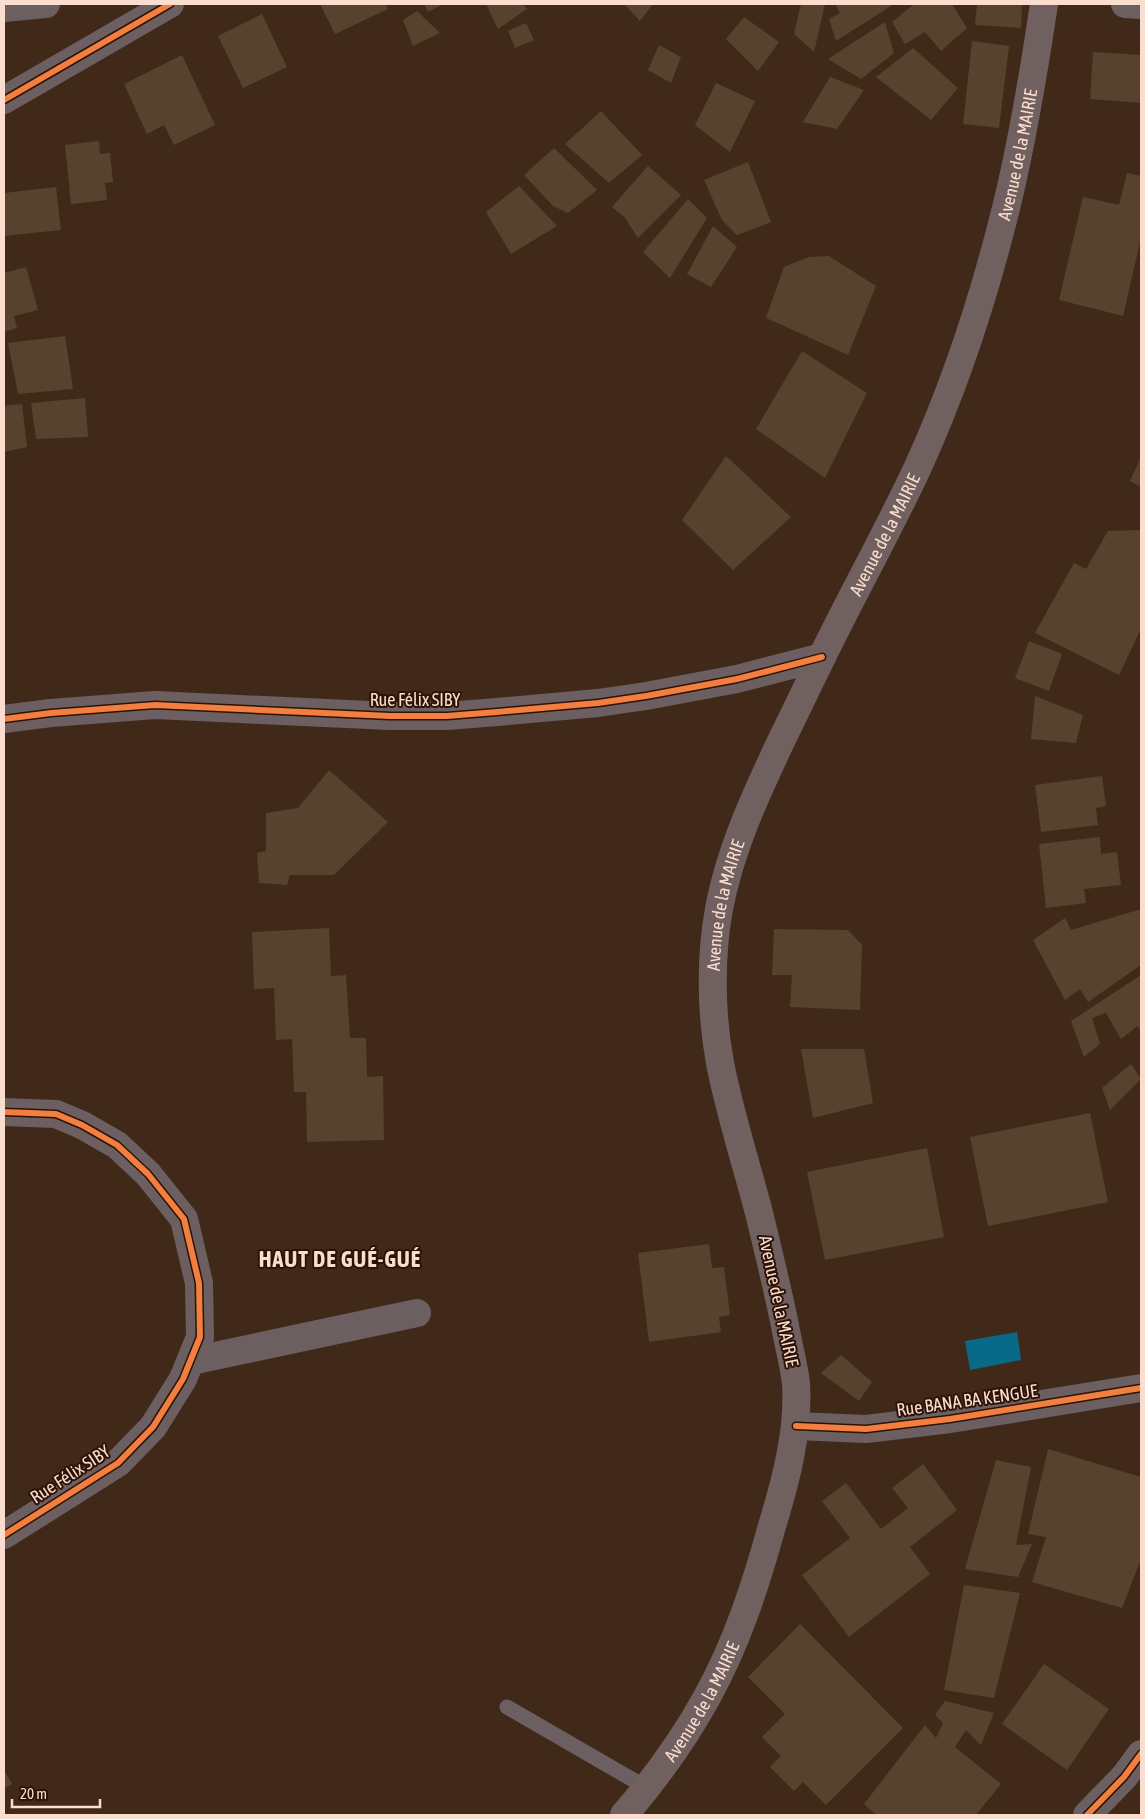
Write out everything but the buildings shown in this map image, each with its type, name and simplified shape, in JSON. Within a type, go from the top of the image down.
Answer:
[{"type":"main road","name":"Avenue de la MAIRIE","points":[[624,1815],[647,1788],[686,1732],[708,1695],[728,1653],[748,1604],[764,1556],[780,1498],[796,1426],[796,1381],[776,1279],[720,1061],[713,1003],[715,948],[719,910],[727,877],[743,828],[770,766],[822,657],[888,529],[918,466],[942,409],[986,285],[1008,201],[1030,93],[1044,4]]},
{"type":"street","points":[[4,8],[46,4]]},
{"type":"street","points":[[4,100],[170,4]]},
{"type":"street","points":[[1125,4],[1141,5]]},
{"type":"street","name":"Rue Félix SIBY","points":[[4,719],[51,713],[155,705],[390,716],[447,716],[598,703],[646,696],[761,673],[822,657]]},
{"type":"street","name":"Rue Félix SIBY","points":[[4,1112],[56,1114],[117,1145],[148,1174],[184,1219],[199,1283],[200,1337],[184,1379],[153,1427],[118,1463],[4,1535]]},
{"type":"street","points":[[191,1361],[418,1313]]},
{"type":"street","name":"Rue BANA BA KENGUE","points":[[796,1426],[866,1429],[950,1419],[1141,1388]]},
{"type":"street","points":[[1088,1815],[1124,1778],[1141,1754]]},
{"type":"lane","points":[[507,1707],[647,1788]]},
{"type":"water","points":[[1017,1332],[1021,1360],[970,1370],[965,1341]]},
{"type":"cycle path","points":[[4,100],[170,4]]},
{"type":"cycle path","points":[[4,719],[51,713],[155,705],[390,716],[447,716],[598,703],[646,696],[737,679],[822,657]]},
{"type":"cycle path","points":[[4,1112],[56,1114],[82,1125],[117,1145],[148,1174],[184,1219],[199,1283],[200,1337],[183,1379],[153,1427],[118,1463],[4,1535]]},
{"type":"cycle path","points":[[796,1426],[866,1429],[950,1419],[1141,1388]]},
{"type":"cycle path","points":[[1087,1815],[1124,1777],[1141,1754]]},
{"type":"district","name":"HAUT DE GUÉ-GUÉ","points":[[340,1259]]}]
